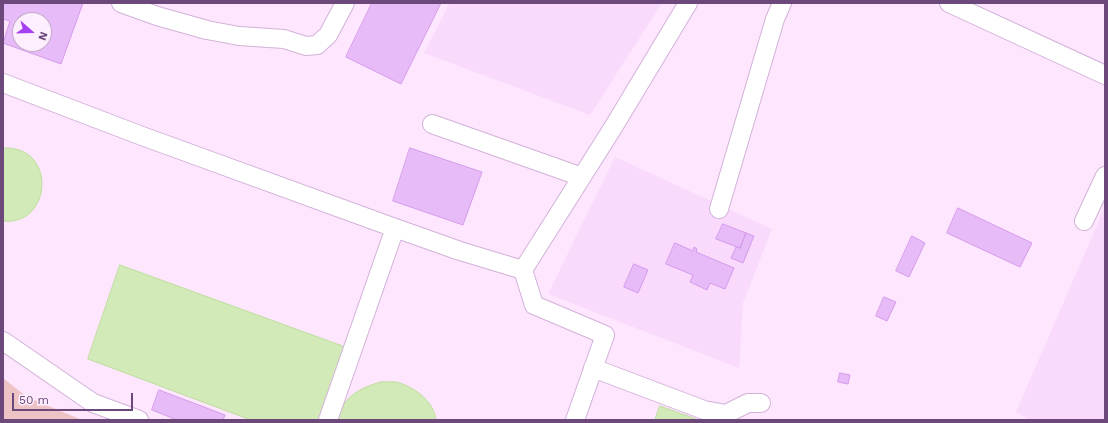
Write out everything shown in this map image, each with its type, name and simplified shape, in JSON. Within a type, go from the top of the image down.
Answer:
[{"type":"street","points":[[121,3],[157,16],[207,30],[239,36],[284,40],[306,46],[317,45],[328,35],[345,3]]},
{"type":"street","points":[[575,420],[605,336],[534,305],[523,270],[582,177],[688,3]]},
{"type":"street","points":[[719,209],[775,19],[782,3]]},
{"type":"street","points":[[949,3],[1105,75]]},
{"type":"street","points":[[3,83],[142,136],[395,228],[460,251],[523,270]]},
{"type":"street","points":[[432,124],[582,177]]},
{"type":"street","points":[[1084,221],[1105,176]]},
{"type":"street","points":[[328,420],[395,228]]},
{"type":"street","points":[[3,341],[93,403],[139,420]]},
{"type":"street","points":[[593,368],[704,410],[726,414],[748,403],[762,403]]},
{"type":"shaded area","points":[[450,3],[662,3],[590,115],[424,53]]},
{"type":"shaded area","points":[[3,148],[21,151],[33,159],[40,171],[42,186],[39,200],[31,212],[19,219],[3,221]]},
{"type":"shaded area","points":[[615,157],[772,229],[743,303],[739,368],[548,294]]},
{"type":"shaded area","points":[[1105,207],[1105,420],[1030,420],[1016,412]]},
{"type":"shaded area","points":[[120,265],[348,348],[321,420],[251,420],[88,359]]},
{"type":"shaded area","points":[[3,378],[27,397],[82,420],[3,420]]},
{"type":"shaded area","points":[[381,382],[398,382],[413,389],[424,397],[432,407],[436,420],[337,420],[344,405],[353,394],[366,387]]},
{"type":"shaded area","points":[[660,406],[696,419],[655,420]]},
{"type":"building","points":[[3,3],[83,3],[61,64],[28,52],[52,52],[52,12],[12,12],[12,46],[3,43],[10,21],[3,19]]},
{"type":"building","points":[[372,3],[441,3],[401,84],[346,57]]},
{"type":"building","points":[[410,148],[482,172],[463,225],[393,201]]},
{"type":"building","points":[[958,208],[1032,243],[1020,267],[947,233]]},
{"type":"building","points":[[723,224],[746,233],[740,248],[716,239]]},
{"type":"building","points":[[746,233],[754,236],[743,263],[731,258],[736,247],[740,248]]},
{"type":"building","points":[[912,236],[925,243],[909,277],[896,271]]},
{"type":"building","points":[[675,243],[693,251],[694,247],[697,249],[696,252],[734,268],[725,289],[710,283],[707,290],[690,282],[693,275],[666,264]]},
{"type":"building","points":[[634,264],[648,270],[638,293],[624,287]]},
{"type":"building","points":[[884,297],[896,302],[887,321],[876,316]]},
{"type":"building","points":[[840,373],[850,375],[848,384],[838,382]]},
{"type":"building","points":[[159,390],[225,415],[223,420],[177,420],[152,410]]}]
